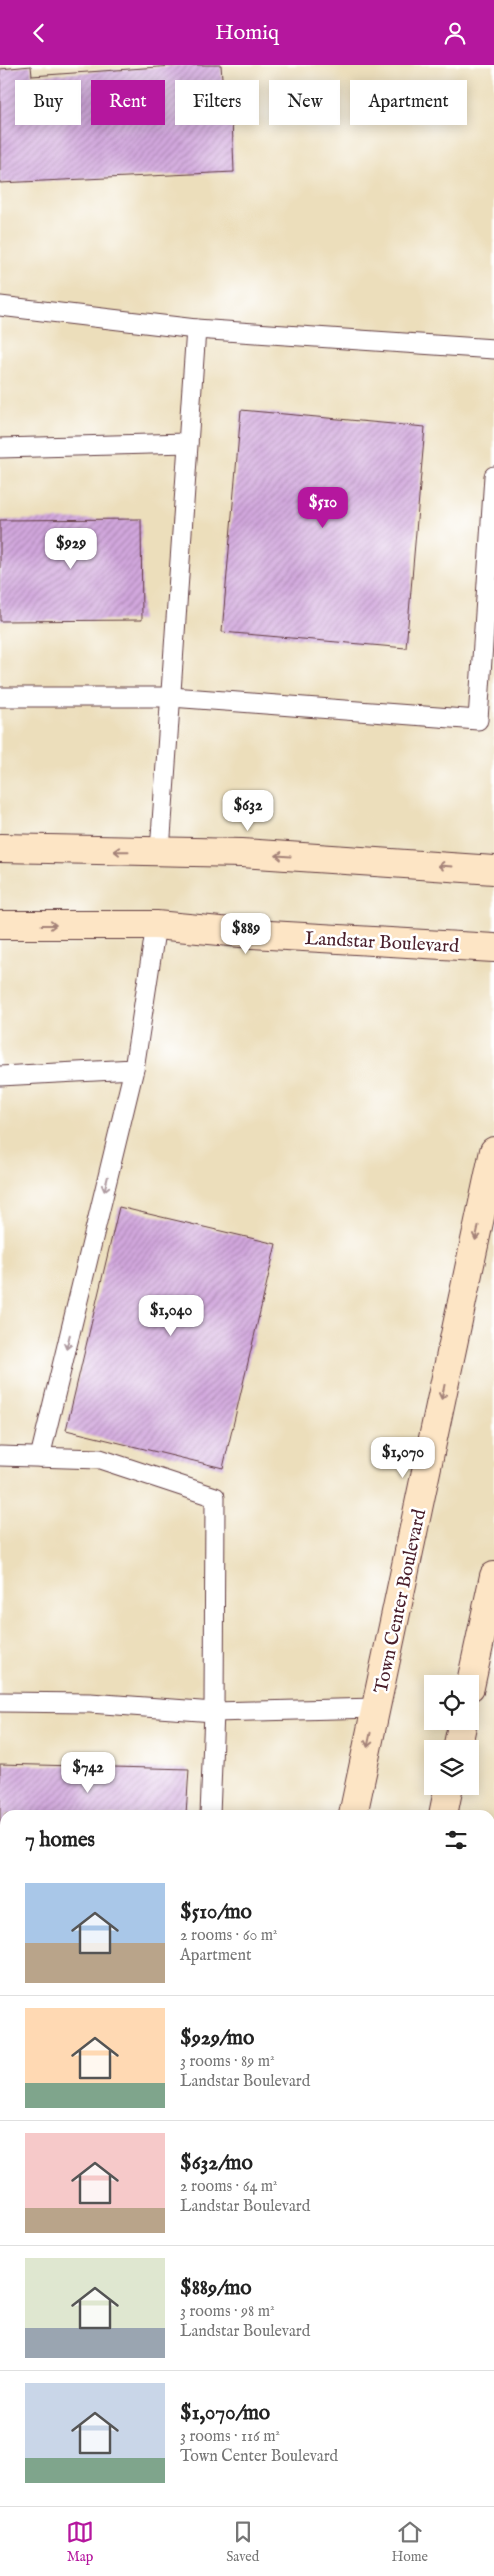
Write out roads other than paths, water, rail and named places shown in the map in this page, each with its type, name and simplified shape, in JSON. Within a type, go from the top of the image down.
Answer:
[{"type":"main road","points":[[0,848],[242,853],[494,870]]},
{"type":"main road","name":"Landstar Boulevard","points":[[0,925],[156,925],[252,934],[494,948]]},
{"type":"main road","name":"Town Center Boulevard","points":[[354,1810],[494,1151]]},
{"type":"main road","points":[[473,1675],[494,1576]]},
{"type":"main road","points":[[444,1810],[447,1795]]},
{"type":"lane","points":[[0,306],[196,329],[494,349]]},
{"type":"lane","points":[[160,851],[196,329]]},
{"type":"lane","points":[[0,448],[188,443]]},
{"type":"lane","points":[[0,697],[171,697],[478,720],[494,476]]},
{"type":"lane","points":[[40,1457],[134,1069],[156,925]]},
{"type":"lane","points":[[0,1076],[134,1069]]},
{"type":"lane","points":[[0,1456],[100,1459],[215,1497],[214,1712],[210,1810]]},
{"type":"lane","points":[[0,1702],[90,1703],[214,1712],[376,1708]]}]
